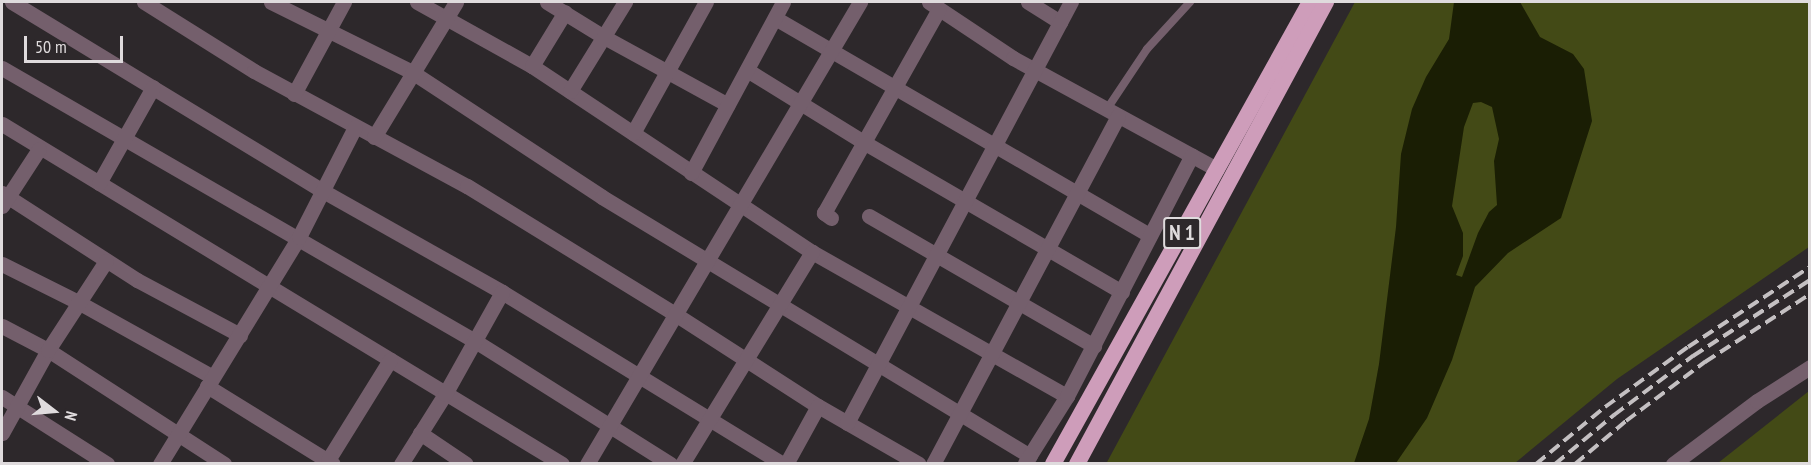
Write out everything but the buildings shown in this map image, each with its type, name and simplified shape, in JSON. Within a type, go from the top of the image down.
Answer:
[{"type":"highway","name":"N 1","points":[[1053,464],[1310,2]]},
{"type":"highway","name":"N 1","points":[[1077,464],[1326,2]]},
{"type":"street","points":[[12,2],[323,191],[502,292],[784,464],[818,406]]},
{"type":"street","points":[[34,15],[43,2]]},
{"type":"street","points":[[144,2],[294,94],[467,186],[675,314],[818,406],[919,464]]},
{"type":"street","points":[[271,2],[412,72],[602,197],[961,412],[1028,460],[1094,346],[1192,155]]},
{"type":"street","points":[[294,94],[344,2]]},
{"type":"street","points":[[417,2],[447,16],[532,66],[739,206],[812,252],[1067,396]]},
{"type":"street","points":[[374,137],[456,2]]},
{"type":"street","points":[[547,2],[604,37],[728,105]]},
{"type":"street","points":[[570,91],[625,2]]},
{"type":"street","points":[[633,133],[705,2]]},
{"type":"street","points":[[691,173],[783,2]]},
{"type":"street","points":[[587,464],[860,2]]},
{"type":"street","points":[[1028,2],[1060,22]]},
{"type":"street","points":[[847,423],[907,306],[966,201],[1071,2]]},
{"type":"street","points":[[831,218],[824,213],[896,87],[934,5],[1035,69],[1217,169]]},
{"type":"street","points":[[532,66],[564,12]]},
{"type":"street","points":[[775,18],[1150,235]]},
{"type":"street","points":[[747,70],[865,143],[1048,247],[1122,292]]},
{"type":"street","points":[[3,71],[299,237],[475,341],[670,464]]},
{"type":"street","points":[[99,183],[153,87]]},
{"type":"street","points":[[933,464],[1077,192],[1112,113]]},
{"type":"street","points":[[2,124],[39,149],[271,285],[562,464]]},
{"type":"street","points":[[160,464],[299,237],[355,127]]},
{"type":"street","points":[[39,149],[4,199],[136,280],[240,335]]},
{"type":"street","points":[[869,216],[1094,346]]},
{"type":"street","points":[[682,464],[812,252]]},
{"type":"street","points":[[2,433],[48,350],[106,261]]},
{"type":"street","points":[[2,264],[78,302],[210,381],[330,462],[390,360]]},
{"type":"street","points":[[401,464],[445,394],[502,292]]},
{"type":"street","points":[[2,326],[48,350],[224,464]]},
{"type":"street","points":[[1674,464],[1757,401],[1809,367]]},
{"type":"street","points":[[2,398],[107,464]]},
{"type":"street","points":[[420,433],[466,464]]},
{"type":"lane","points":[[1112,113],[1147,49],[1190,2]]},
{"type":"green space","points":[[1355,2],[1809,2],[1809,247],[1617,379],[1515,463],[1106,464]]},
{"type":"green space","points":[[1809,391],[1809,463],[1718,463]]},
{"type":"shaded area","points":[[1454,2],[1520,2],[1540,37],[1573,54],[1584,69],[1592,121],[1561,218],[1508,253],[1475,287],[1452,360],[1427,418],[1396,463],[1354,463],[1369,419],[1379,364],[1396,227],[1401,154],[1412,109],[1426,77],[1449,39]],"holes":[[[1481,102],[1492,107],[1499,139],[1494,161],[1497,205],[1489,212],[1478,233],[1462,277],[1456,275],[1463,256],[1463,233],[1452,206],[1464,127],[1473,103]]]},
{"type":"railway","points":[[1536,464],[1605,407],[1688,347],[1810,267]]},
{"type":"railway","points":[[1555,464],[1614,415],[1693,356],[1810,280]]},
{"type":"railway","points":[[1575,464],[1626,421],[1705,362],[1810,294]]}]
